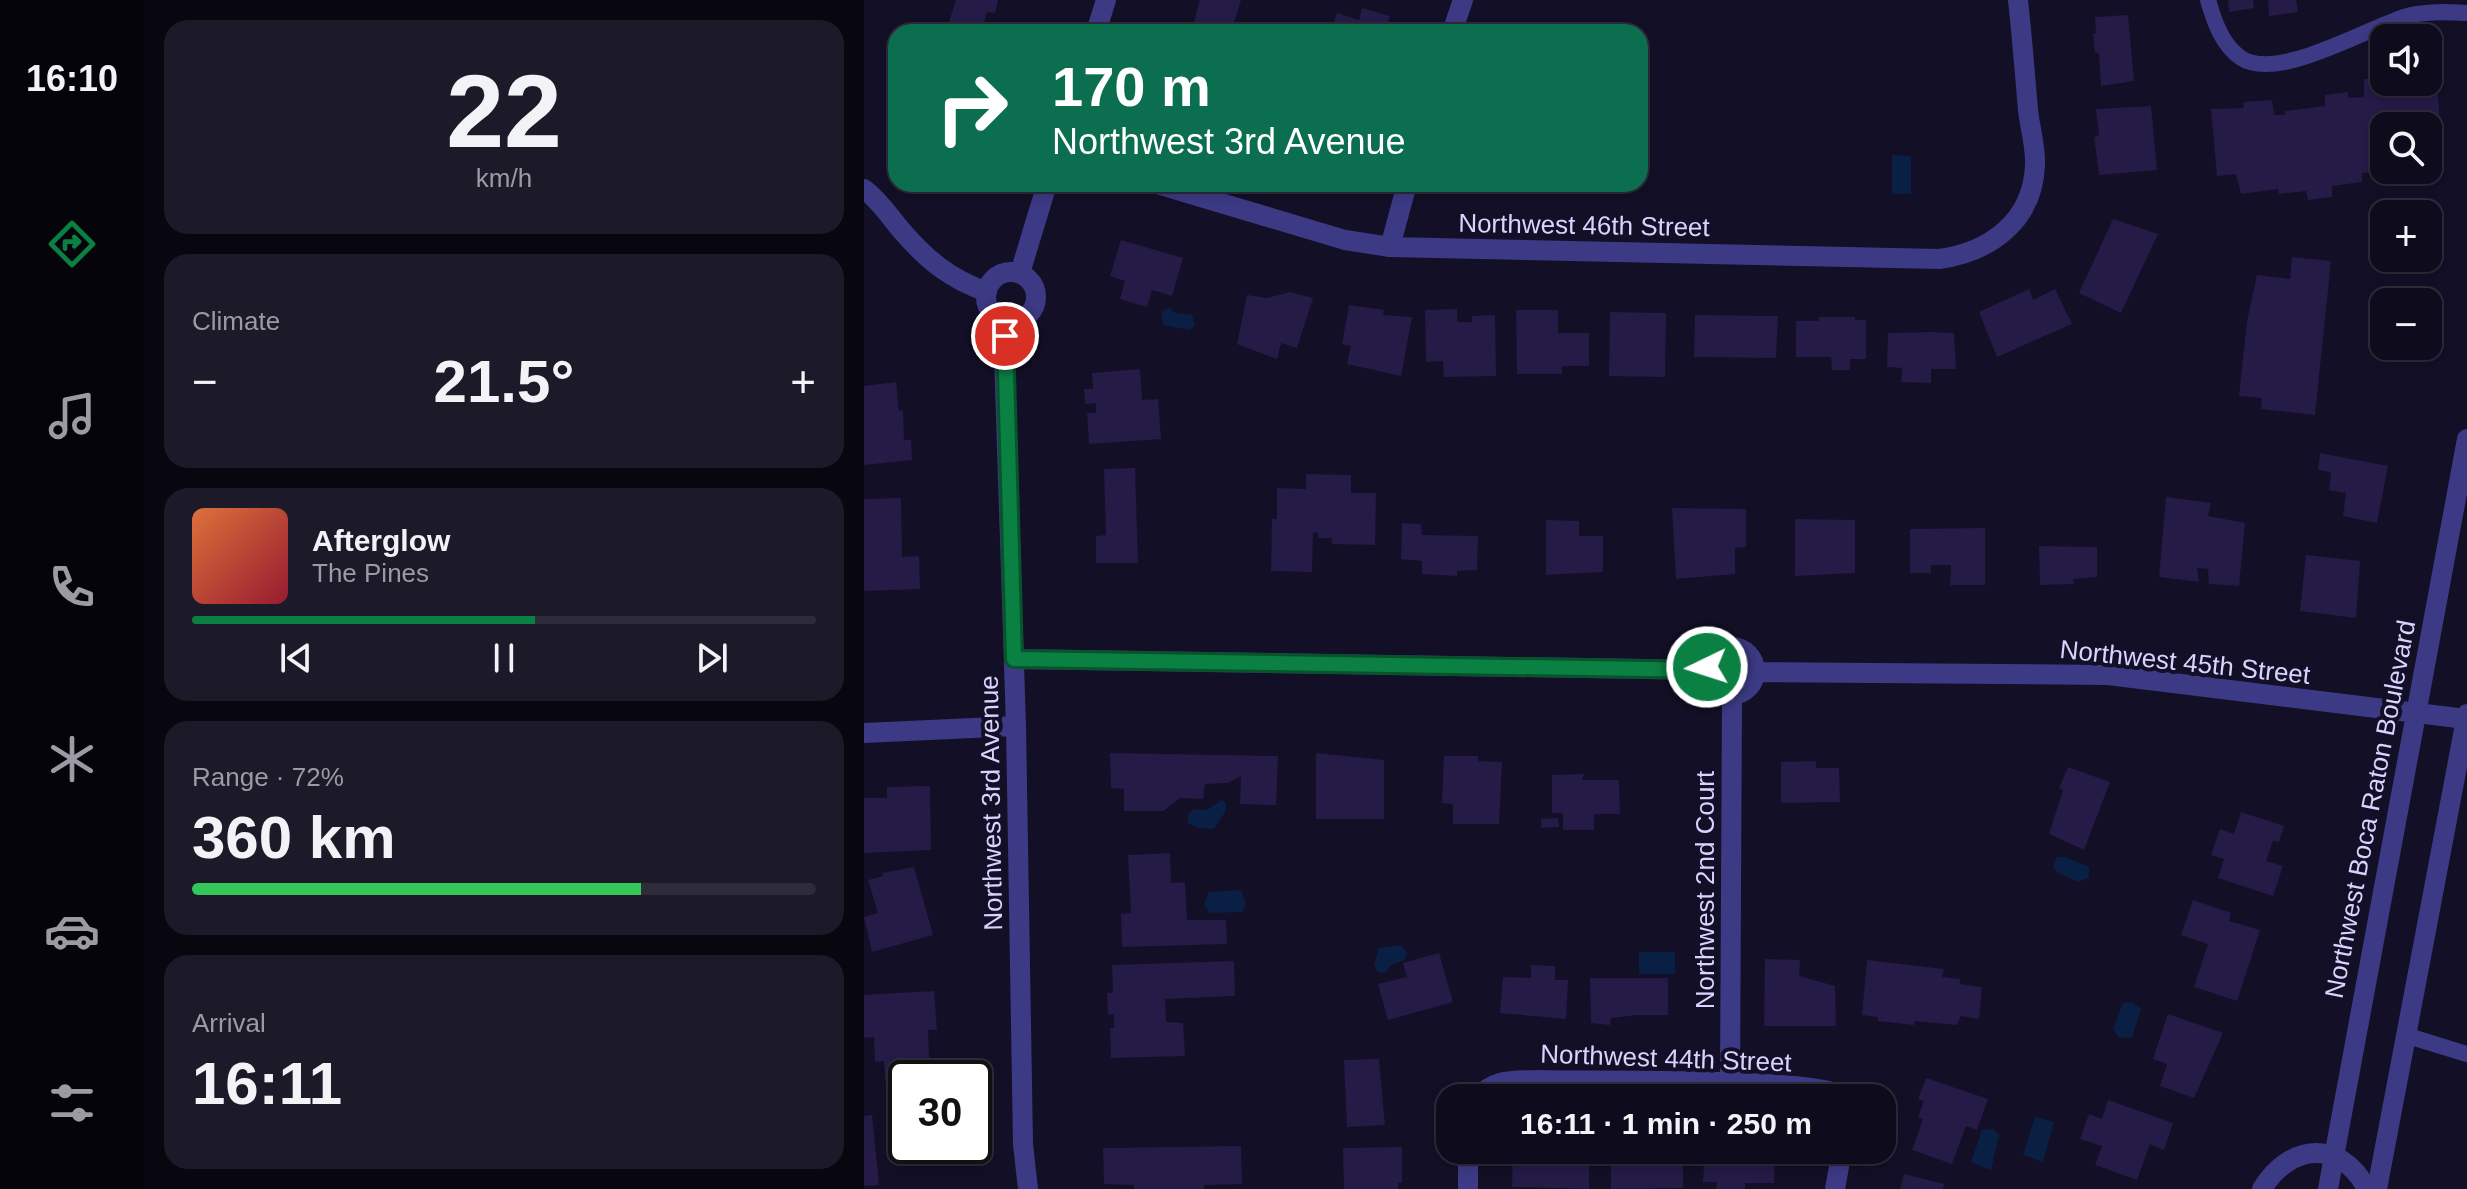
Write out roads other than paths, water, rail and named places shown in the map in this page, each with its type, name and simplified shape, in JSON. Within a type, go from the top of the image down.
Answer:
[{"type":"street","points":[[1098,24],[1106,0]]},
{"type":"street","points":[[1455,24],[1463,0]]},
{"type":"street","name":"Northwest 46th Street","points":[[1184,192],[1345,240],[1390,247],[1939,259],[1967,255],[1988,246],[2010,228],[2028,199],[2035,166],[2018,0]]},
{"type":"street","points":[[864,189],[877,198],[901,230],[945,275],[987,292]]},
{"type":"street","points":[[1020,273],[1045,192]]},
{"type":"street","points":[[1390,247],[1405,192]]},
{"type":"street","points":[[1020,273],[1032,282],[1035,306],[1025,317],[1008,321],[991,311],[987,292],[993,279],[1001,274],[1020,273]]},
{"type":"street","name":"Northwest 3rd Avenue","points":[[1008,321],[1004,355],[1016,726],[1023,1144],[1028,1189]]},
{"type":"street","name":"Northwest Boca Raton Boulevard","points":[[2328,1189],[2467,439]]},
{"type":"street","points":[[1730,647],[1750,657],[1755,672],[1750,686],[1732,695],[1715,689],[1707,670],[1715,653],[1730,647]]},
{"type":"street","points":[[1014,659],[1707,670]]},
{"type":"street","name":"Northwest 45th Street","points":[[1755,672],[2108,675],[2415,713],[2466,716]]},
{"type":"street","name":"Northwest 2nd Court","points":[[1730,1084],[1732,695]]},
{"type":"street","points":[[2377,1189],[2466,716]]},
{"type":"street","points":[[864,733],[1016,726]]},
{"type":"street","name":"Northwest 44th Street","points":[[1497,1084],[1502,1081],[1538,1080],[1692,1084]]},
{"type":"street","points":[[2262,1189],[2280,1167],[2303,1153],[2333,1155],[2349,1163],[2367,1189]]},
{"type":"street","points":[[1468,1164],[1468,1189]]},
{"type":"street","points":[[1835,1189],[1839,1164]]},
{"type":"lane","points":[[2208,0],[2221,35],[2231,49],[2243,60],[2263,64],[2312,54],[2415,14],[2467,13]]},
{"type":"lane","points":[[2405,1035],[2467,1054]]},
{"type":"water","points":[[1892,155],[1911,156],[1911,194],[1892,194]]},
{"type":"water","points":[[1170,307],[1175,313],[1192,315],[1195,325],[1190,330],[1163,325],[1161,312]]},
{"type":"water","points":[[1222,800],[1226,803],[1225,812],[1214,829],[1197,828],[1188,823],[1188,815],[1194,809],[1207,810]]},
{"type":"water","points":[[2057,857],[2066,857],[2089,867],[2089,878],[2078,882],[2058,873],[2053,867]]},
{"type":"water","points":[[1241,890],[1246,904],[1242,912],[1210,913],[1204,904],[1209,892]]},
{"type":"water","points":[[1401,945],[1407,953],[1405,960],[1391,965],[1385,973],[1378,972],[1374,965],[1379,948]]},
{"type":"water","points":[[1639,952],[1675,952],[1675,974],[1639,974]]},
{"type":"water","points":[[2131,1002],[2141,1009],[2132,1037],[2119,1038],[2113,1029],[2123,1003]]},
{"type":"water","points":[[2035,1117],[2054,1122],[2043,1162],[2023,1155]]},
{"type":"water","points":[[1993,1129],[1999,1135],[1991,1170],[1971,1162],[1982,1130]]}]
